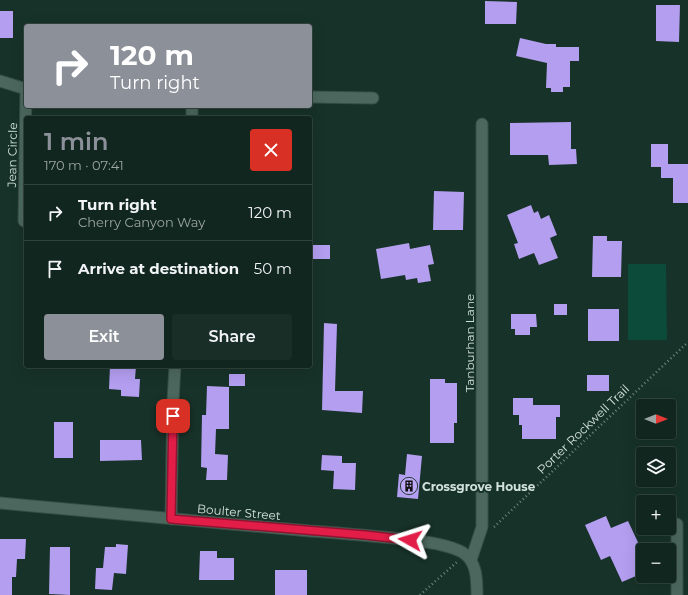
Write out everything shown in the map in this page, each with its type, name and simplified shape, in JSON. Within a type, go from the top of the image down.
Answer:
[{"type":"street","points":[[0,81],[24,89]]},
{"type":"street","points":[[312,97],[373,98]]},
{"type":"street","name":"Tanburhan Lane","points":[[468,557],[482,527],[482,124]]},
{"type":"street","points":[[171,519],[173,401],[176,368]]},
{"type":"street","name":"Boulter Street","points":[[0,503],[365,535],[424,542],[448,547],[468,557]]},
{"type":"street","points":[[677,524],[677,595]]},
{"type":"street","points":[[468,557],[476,571],[477,595]]},
{"type":"path","name":"Porter Rockwell Trail","points":[[492,528],[688,342]]},
{"type":"path","points":[[420,595],[468,557]]},
{"type":"green space","points":[[628,264],[666,264],[667,340],[628,340]]},
{"type":"building","points":[[485,1],[517,2],[516,24],[485,24]]},
{"type":"building","points":[[656,5],[680,5],[679,42],[656,41]]},
{"type":"building","points":[[0,11],[13,11],[13,38],[0,38]]},
{"type":"building","points":[[520,38],[546,44],[556,44],[556,47],[579,47],[579,61],[570,61],[570,87],[563,87],[563,92],[551,92],[551,88],[546,88],[547,63],[516,56]]},
{"type":"building","points":[[571,122],[571,149],[576,149],[577,164],[549,165],[548,155],[510,155],[510,123]]},
{"type":"building","points":[[651,144],[668,144],[668,164],[688,164],[688,203],[673,203],[673,178],[661,178],[661,167],[651,167]]},
{"type":"building","points":[[434,191],[464,192],[463,230],[433,230]]},
{"type":"building","points":[[531,205],[534,213],[538,211],[541,219],[549,215],[557,235],[550,238],[558,258],[539,265],[534,253],[519,259],[514,244],[518,243],[507,215]]},
{"type":"building","points":[[593,236],[607,236],[607,241],[622,241],[621,277],[592,277]]},
{"type":"building","points":[[409,243],[410,249],[430,245],[434,264],[428,265],[431,281],[418,283],[417,278],[406,280],[405,275],[381,279],[376,249]]},
{"type":"building","points":[[312,245],[330,245],[330,259],[313,259]]},
{"type":"building","points":[[554,304],[567,304],[567,315],[554,315]]},
{"type":"building","points":[[588,309],[619,309],[619,341],[588,341]]},
{"type":"building","points":[[511,314],[536,314],[537,327],[530,327],[530,335],[515,335],[515,329],[511,329]]},
{"type":"building","points":[[324,323],[337,324],[335,391],[363,391],[362,413],[322,410]]},
{"type":"building","points":[[110,368],[136,368],[135,379],[140,379],[139,397],[121,396],[121,390],[109,389]]},
{"type":"building","points":[[229,374],[245,374],[245,386],[229,386]]},
{"type":"building","points":[[587,375],[609,375],[609,391],[587,391]]},
{"type":"building","points":[[430,379],[445,379],[445,383],[457,383],[457,423],[454,423],[454,443],[430,443]]},
{"type":"building","points":[[207,386],[229,387],[229,429],[216,429],[215,454],[228,455],[227,480],[206,480],[207,468],[201,467],[202,415],[206,415]]},
{"type":"building","points":[[513,398],[533,398],[533,405],[560,405],[560,417],[556,417],[556,439],[522,439],[522,425],[519,425],[519,415],[513,415]]},
{"type":"building","points":[[54,422],[73,422],[73,458],[54,458]]},
{"type":"building","points":[[100,440],[141,440],[142,460],[100,461]]},
{"type":"building","name":"Crossgrove House","points":[[407,454],[422,456],[418,499],[397,497],[399,474],[405,475]]},
{"type":"building","points":[[322,455],[342,456],[342,463],[356,463],[355,490],[333,489],[334,471],[321,470]]},
{"type":"building","points":[[606,516],[611,528],[628,521],[638,543],[636,543],[636,576],[622,582],[610,556],[601,560],[585,525]]},
{"type":"building","points":[[0,539],[26,539],[25,559],[17,559],[16,577],[12,577],[12,595],[0,595]]},
{"type":"building","points":[[116,544],[128,545],[126,574],[114,573],[112,590],[95,589],[96,568],[103,568],[105,547],[116,547]]},
{"type":"building","points":[[50,547],[70,547],[70,595],[49,594]]},
{"type":"building","points":[[200,551],[217,551],[217,558],[234,558],[234,580],[199,580]]},
{"type":"building","points":[[275,570],[307,570],[307,595],[275,595]]},
{"type":"place","name":"Crossgrove House","points":[[409,486]]},
{"type":"route","points":[[173,416],[171,519],[410,540]]}]
